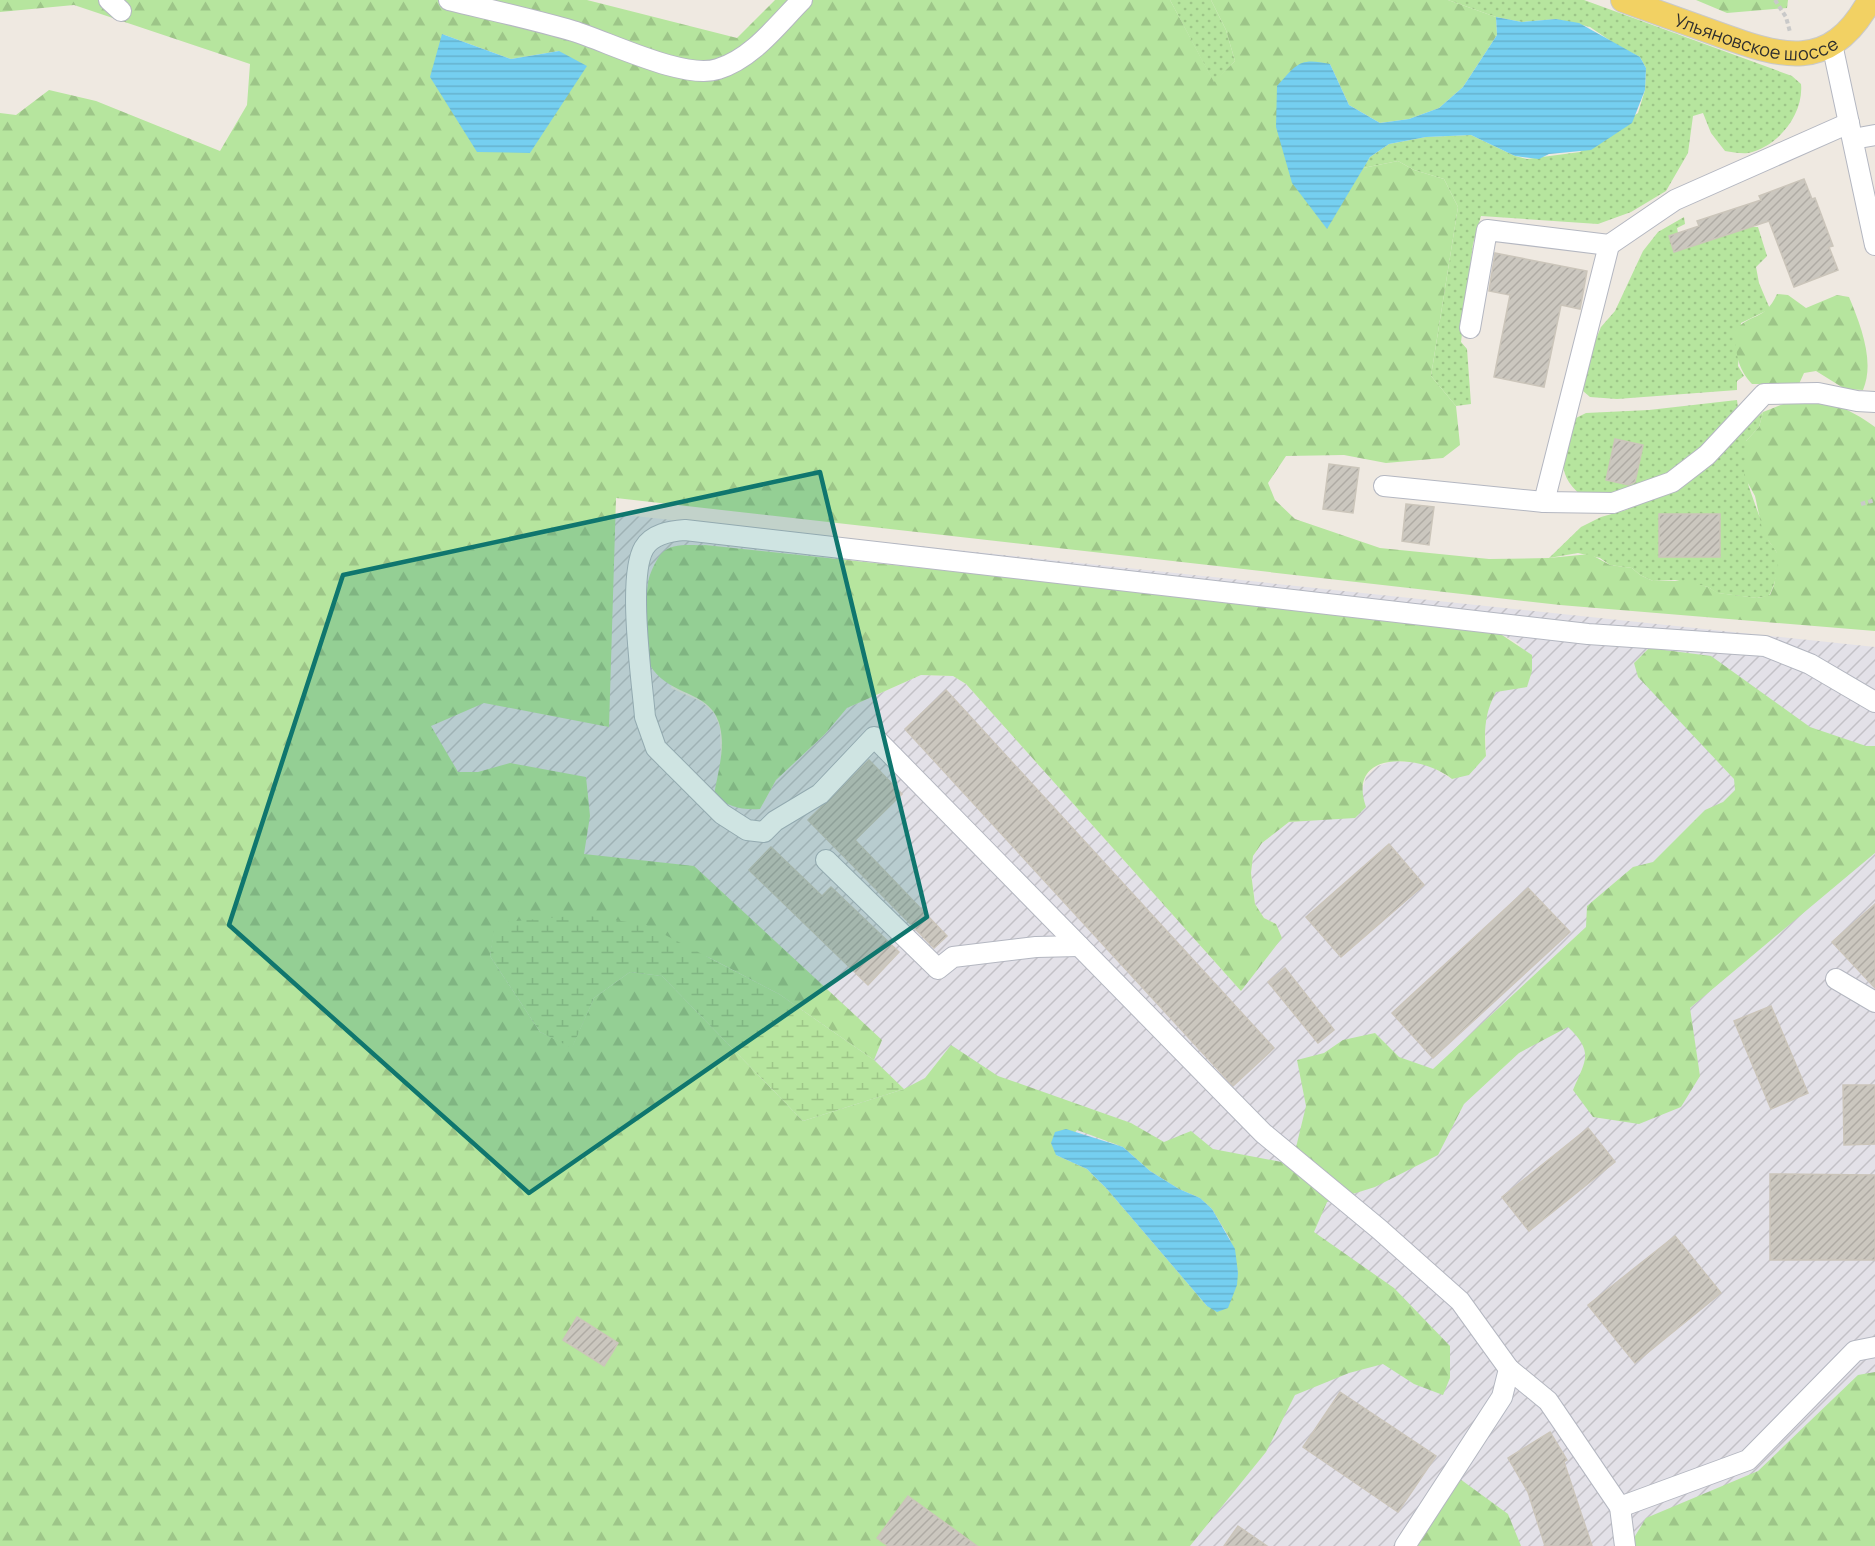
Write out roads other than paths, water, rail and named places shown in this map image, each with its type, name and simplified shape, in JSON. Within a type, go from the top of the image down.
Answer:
[{"type":"main road","name":"Ульяновское шоссе","points":[[1623,0],[1761,50],[1797,55],[1815,52],[1832,44],[1856,22],[1870,0]]},
{"type":"street","points":[[449,0],[575,32],[690,70],[716,70],[740,60],[755,48],[802,0]]},
{"type":"street","points":[[1832,44],[1875,244]]},
{"type":"street","points":[[1470,328],[1487,230],[1609,245],[1675,200],[1851,131],[1875,135]]},
{"type":"street","points":[[1544,501],[1609,245]]},
{"type":"street","points":[[1384,486],[1544,501],[1613,503],[1672,482],[1707,455],[1764,394],[1818,393],[1857,401],[1875,402]]},
{"type":"street","points":[[1625,1546],[1620,1507],[1548,1401],[1509,1369],[1460,1301],[1379,1229],[1263,1133],[874,736],[820,794],[775,821],[764,832],[747,830],[722,814],[656,748],[645,717],[636,577],[644,547],[657,536],[670,531],[685,530],[1588,634],[1765,646],[1810,664],[1875,702]]},
{"type":"street","points":[[826,860],[938,969],[953,957],[1079,946]]},
{"type":"street","points":[[1836,980],[1875,1002]]},
{"type":"street","points":[[1620,1507],[1748,1460],[1854,1351],[1875,1347]]},
{"type":"street","points":[[1405,1546],[1502,1397],[1509,1369]]},
{"type":"water","points":[[1496,17],[1522,22],[1556,19],[1579,23],[1640,57],[1646,68],[1645,90],[1632,123],[1591,150],[1549,154],[1539,159],[1515,156],[1471,135],[1426,137],[1389,144],[1370,157],[1327,229],[1292,183],[1276,127],[1277,86],[1299,64],[1311,61],[1330,64],[1349,105],[1380,123],[1409,119],[1439,108],[1463,87],[1497,35]]},
{"type":"water","points":[[442,34],[511,59],[559,51],[587,66],[530,153],[477,152],[430,77]]},
{"type":"water","points":[[1066,1129],[1123,1147],[1150,1171],[1179,1189],[1200,1198],[1212,1209],[1235,1249],[1237,1285],[1228,1308],[1217,1312],[1207,1306],[1107,1189],[1087,1169],[1056,1155],[1051,1143],[1055,1132]]}]
